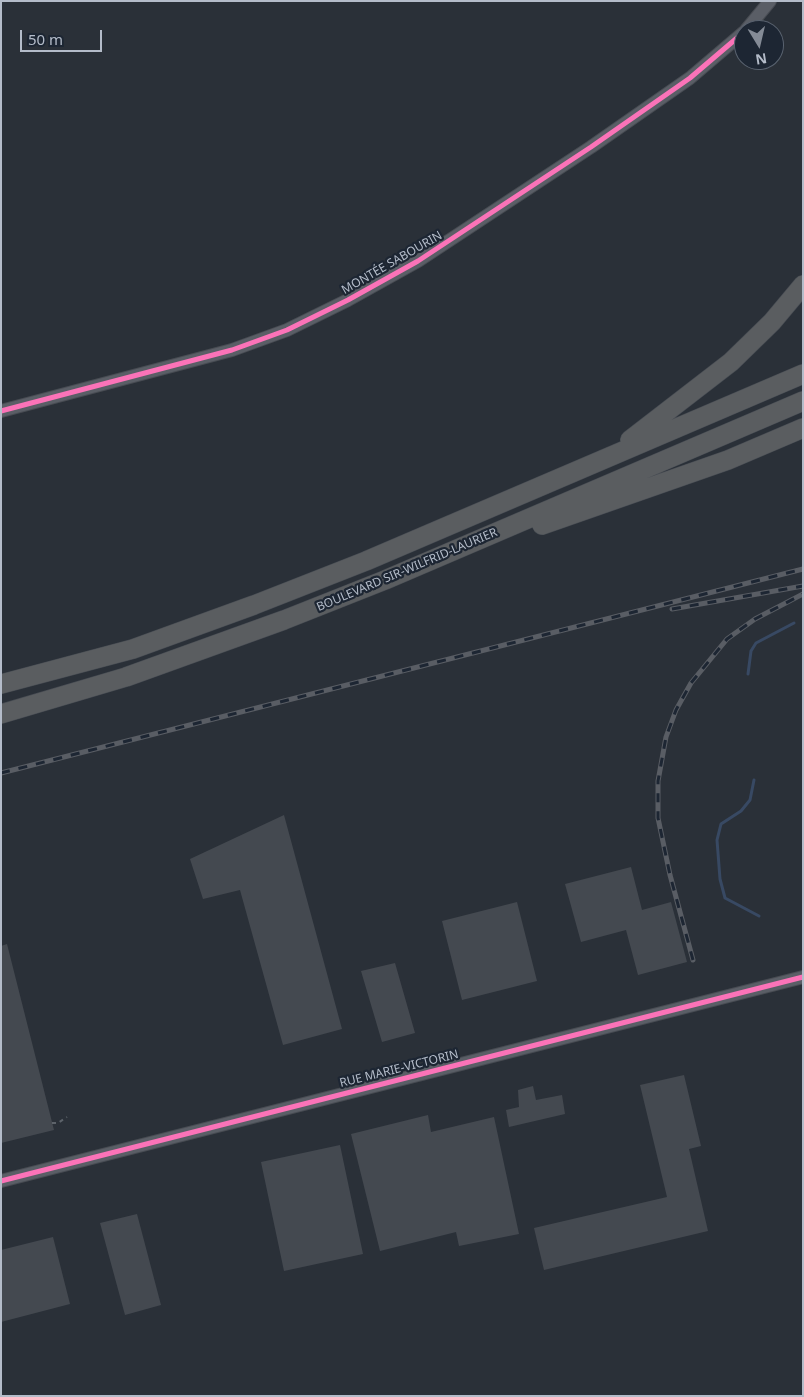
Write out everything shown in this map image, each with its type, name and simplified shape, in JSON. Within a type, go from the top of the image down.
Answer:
[{"type":"highway","points":[[607,457],[732,362],[772,322],[803,285]]},
{"type":"highway","name":"BOULEVARD SIR-WILFRID-LAURIER","points":[[1,684],[111,656],[223,617],[366,561],[803,374]]},
{"type":"highway","name":"BOULEVARD SIR-WILFRID-LAURIER","points":[[1,714],[146,671],[385,580],[803,401]]},
{"type":"highway","points":[[385,580],[728,460],[803,428]]},
{"type":"street","name":"MONTÉE SABOURIN","points":[[754,20],[770,1]]},
{"type":"street","name":"MONTÉE SABOURIN","points":[[1,411],[232,350],[280,332],[348,300],[440,247],[598,142],[695,75],[734,41]]},
{"type":"street","name":"RUE MARIE-VICTORIN","points":[[1,1181],[803,977]]},
{"type":"path","points":[[52,1123],[58,1123],[67,1118]]},
{"type":"building","points":[[284,815],[342,1029],[283,1045],[240,890],[203,899],[190,859]]},
{"type":"building","points":[[631,867],[642,910],[671,902],[687,962],[638,975],[626,930],[581,942],[565,884]]},
{"type":"building","points":[[517,902],[537,981],[462,1000],[442,921]]},
{"type":"building","points":[[7,944],[54,1130],[1,1143],[1,946]]},
{"type":"building","points":[[395,963],[415,1033],[382,1042],[361,971]]},
{"type":"building","points":[[684,1075],[701,1146],[689,1149],[708,1231],[544,1270],[534,1228],[667,1197],[640,1085]]},
{"type":"building","points":[[533,1086],[536,1100],[562,1095],[565,1114],[509,1127],[506,1110],[519,1107],[518,1090]]},
{"type":"building","points":[[428,1115],[431,1132],[494,1117],[519,1234],[459,1246],[456,1232],[380,1251],[351,1134]]},
{"type":"building","points":[[340,1145],[363,1254],[284,1271],[261,1162]]},
{"type":"building","points":[[137,1214],[161,1305],[125,1315],[100,1223]]},
{"type":"building","points":[[53,1237],[70,1304],[1,1322],[1,1250]]},
{"type":"waterway","points":[[748,674],[751,651],[756,643],[794,623]]},
{"type":"waterway","points":[[754,780],[750,800],[741,811],[721,824],[717,840],[720,879],[725,898],[759,916]]},
{"type":"railway","points":[[1,773],[803,569]]},
{"type":"railway","points":[[672,609],[803,586]]},
{"type":"railway","points":[[693,960],[670,875],[658,818],[658,781],[666,737],[676,710],[691,683],[727,639],[755,619],[803,594]]},
{"type":"cycle path","points":[[1,411],[232,350],[287,330],[348,300],[418,261],[591,147],[690,78],[734,41]]},
{"type":"cycle path","points":[[1,1181],[803,977]]}]
